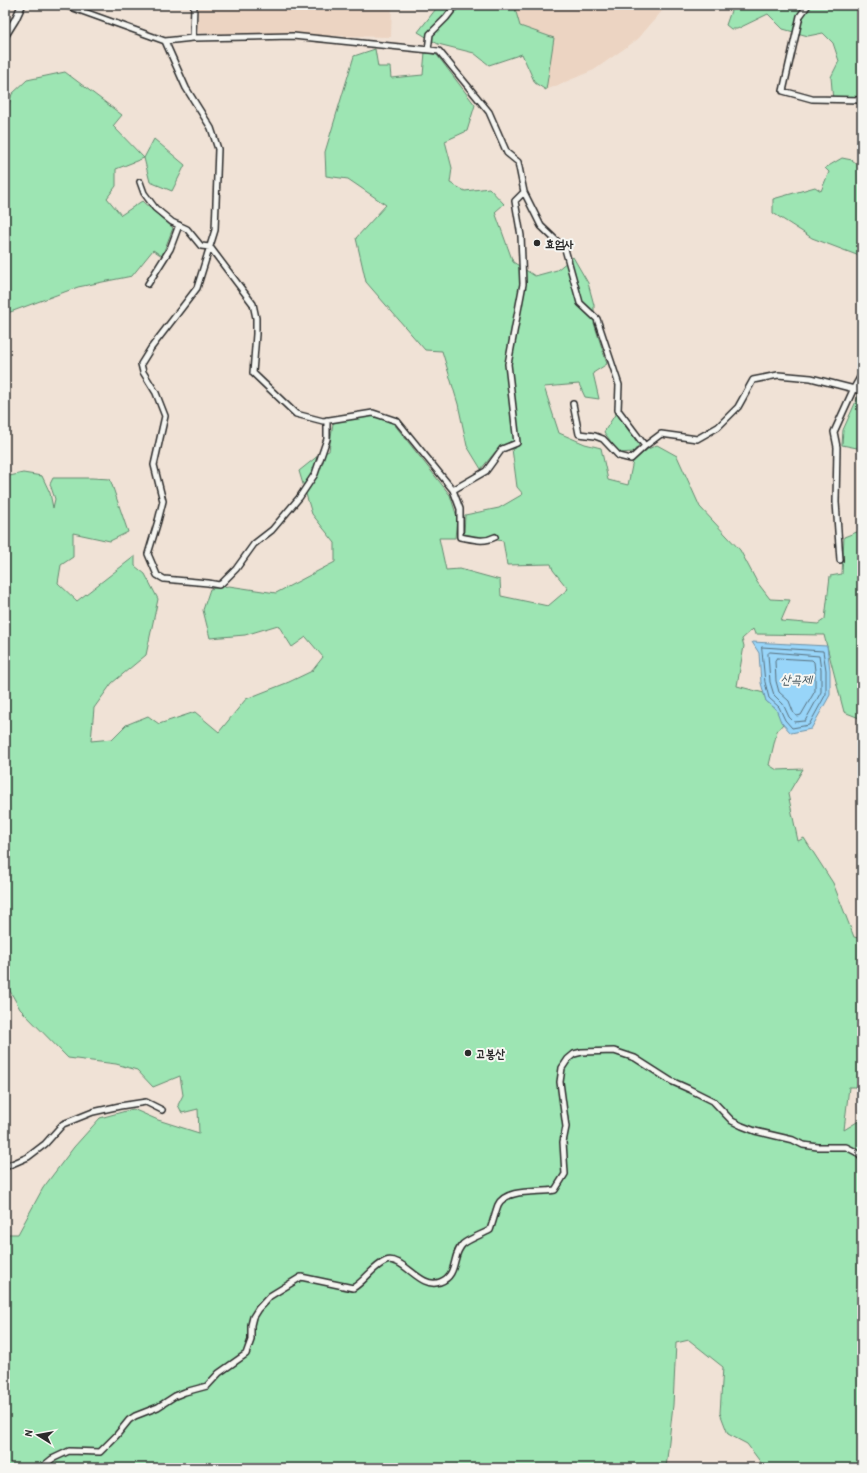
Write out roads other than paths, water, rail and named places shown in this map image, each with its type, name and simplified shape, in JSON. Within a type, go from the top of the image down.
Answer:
[{"type":"street","points":[[5,36],[16,20],[22,5]]},
{"type":"street","points":[[65,5],[165,41],[193,38],[293,36],[439,51],[489,112],[507,153],[518,162],[524,192],[541,226],[565,249],[580,303],[597,319],[617,378],[619,385],[618,410],[645,446]]},
{"type":"street","points":[[193,38],[194,5]]},
{"type":"street","points":[[428,50],[430,34],[446,18],[456,5]]},
{"type":"street","points":[[808,5],[800,16],[783,91],[812,98],[862,100]]},
{"type":"street","points":[[165,41],[186,88],[211,128],[218,149],[215,230],[197,288],[151,348],[142,364],[143,372],[156,393],[165,416],[154,465],[163,501],[148,554],[157,575],[164,580],[219,585],[222,583],[236,569],[254,544],[272,530],[299,498],[315,474],[327,439],[327,420]]},
{"type":"street","points":[[140,182],[144,193],[155,208],[172,222],[187,229],[201,246],[210,247],[252,304],[256,318],[253,373],[296,414],[323,421],[373,413],[397,421],[453,490],[460,509],[460,537],[482,541],[490,540],[495,536]]},
{"type":"street","points":[[453,490],[486,471],[502,449],[517,443],[508,364],[523,284],[521,236],[515,201],[524,192]]},
{"type":"street","points":[[148,284],[170,249],[179,225]]},
{"type":"street","points":[[840,560],[836,502],[837,447],[834,432],[862,374]]},
{"type":"street","points":[[573,404],[579,434],[595,436],[603,439],[619,456],[632,458],[661,434],[697,439],[718,427],[738,407],[753,380],[778,375],[811,378],[862,391]]},
{"type":"street","points":[[42,1468],[52,1459],[69,1451],[100,1452],[129,1420],[135,1416],[158,1407],[175,1396],[210,1384],[219,1373],[246,1354],[251,1340],[251,1325],[253,1317],[265,1301],[301,1277],[353,1288],[360,1284],[376,1267],[387,1260],[395,1261],[401,1264],[424,1281],[438,1283],[445,1280],[452,1273],[459,1250],[463,1244],[490,1230],[499,1204],[504,1199],[519,1193],[546,1192],[555,1190],[565,1174],[563,1142],[566,1127],[560,1082],[562,1068],[568,1059],[574,1054],[582,1052],[614,1051],[634,1058],[671,1081],[713,1102],[732,1121],[742,1126],[755,1131],[793,1140],[803,1145],[818,1147],[846,1147],[856,1152],[862,1158]]},
{"type":"street","points":[[5,1167],[28,1157],[45,1144],[63,1124],[93,1112],[146,1102],[162,1110]]},
{"type":"water","name":"산곡제","points":[[752,642],[827,646],[830,670],[830,695],[811,729],[791,733],[781,722],[776,709],[766,701],[761,683],[759,653]]},
{"type":"place","name":"효엄사","points":[[537,243]]},
{"type":"place","name":"고봉산","points":[[468,1053]]}]
